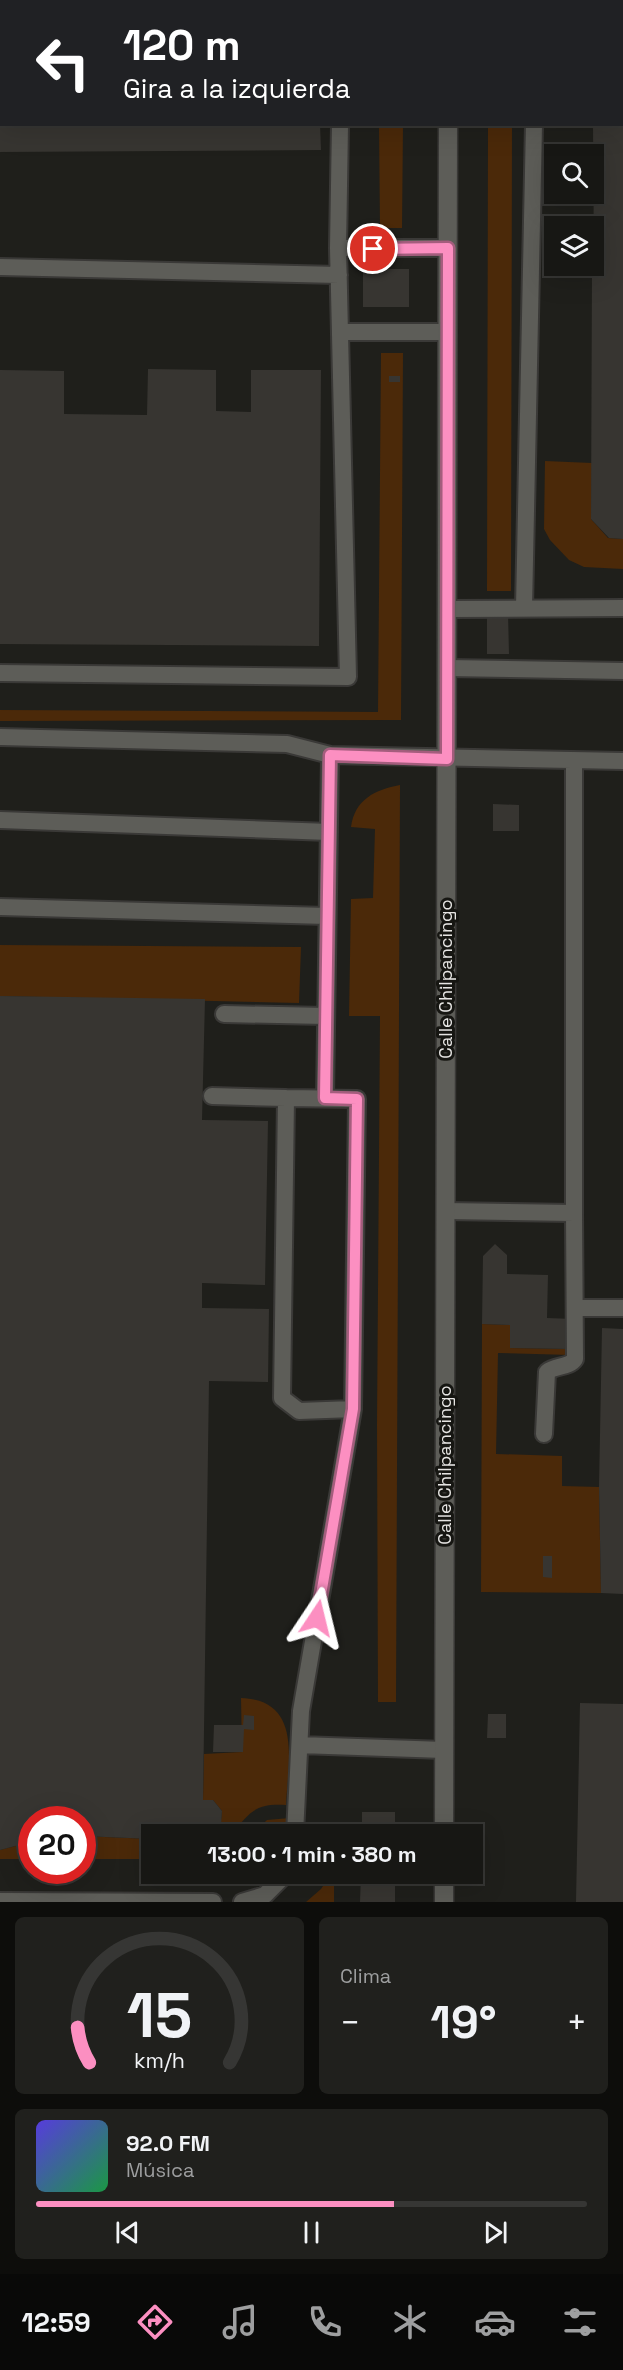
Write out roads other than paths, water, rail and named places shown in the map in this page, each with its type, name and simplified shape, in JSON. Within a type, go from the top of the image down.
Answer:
[{"type":"street","name":"Calle Chilpancingo","points":[[444,1824],[448,126]]},
{"type":"street","points":[[444,1884],[444,1902]]},
{"type":"lane","points":[[0,672],[348,677],[338,248],[340,126]]},
{"type":"lane","points":[[524,608],[534,126]]},
{"type":"lane","points":[[338,248],[448,248]]},
{"type":"lane","points":[[0,267],[339,275]]},
{"type":"lane","points":[[340,332],[447,332]]},
{"type":"lane","points":[[447,609],[623,608]]},
{"type":"lane","points":[[447,668],[623,671]]},
{"type":"lane","points":[[0,737],[287,744],[330,755],[623,761]]},
{"type":"lane","points":[[325,1098],[330,755]]},
{"type":"lane","points":[[544,1434],[545,1376],[550,1369],[574,1362],[576,1308],[574,761]]},
{"type":"lane","points":[[0,820],[328,832]]},
{"type":"lane","points":[[0,907],[327,916]]},
{"type":"lane","points":[[224,1014],[326,1016]]},
{"type":"lane","points":[[212,1096],[357,1099],[353,1409],[301,1711],[296,1824]]},
{"type":"lane","points":[[286,1098],[282,1398],[299,1411],[353,1409]]},
{"type":"lane","points":[[445,1211],[574,1213]]},
{"type":"lane","points":[[576,1308],[623,1308]]},
{"type":"lane","points":[[300,1745],[444,1750]]},
{"type":"lane","points":[[242,1902],[265,1895],[276,1884]]},
{"type":"lane","points":[[0,1901],[213,1902]]}]
